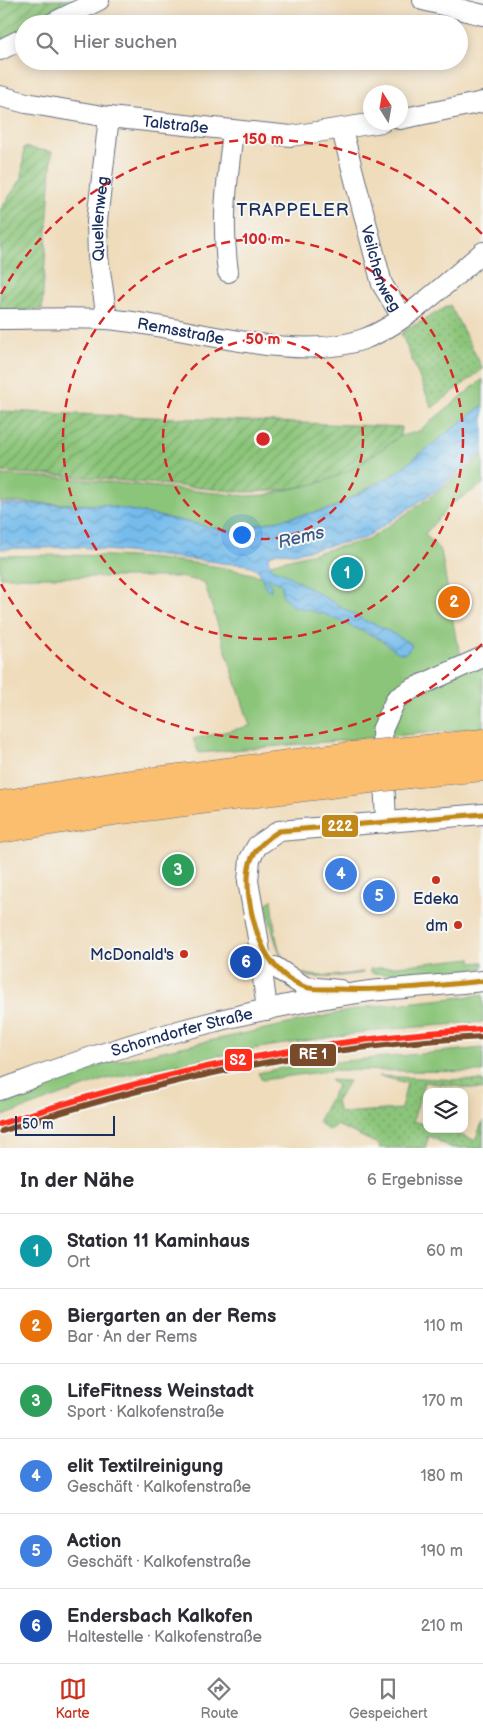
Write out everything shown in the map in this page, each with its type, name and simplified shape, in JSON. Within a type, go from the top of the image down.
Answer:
[{"type":"highway","points":[[0,804],[116,786],[353,769],[408,763],[483,743]]},
{"type":"highway","points":[[408,763],[483,767]]},
{"type":"highway","points":[[0,829],[122,810],[353,769]]},
{"type":"street","points":[[69,15],[99,0]]},
{"type":"street","points":[[423,0],[483,15]]},
{"type":"street","points":[[0,50],[15,42]]},
{"type":"street","name":"Talstraße","points":[[0,96],[26,103],[108,117],[291,136],[363,126]]},
{"type":"street","points":[[408,117],[483,102]]},
{"type":"street","name":"Quellenweg","points":[[107,319],[98,257],[98,221],[108,117]]},
{"type":"street","name":"Veilchenweg","points":[[342,130],[382,284],[402,317]]},
{"type":"street","points":[[228,272],[223,238],[224,206],[233,131]]},
{"type":"street","name":"Remsstraße","points":[[0,319],[107,319],[260,343],[306,346],[338,345],[364,339],[391,326],[440,289],[483,252]]},
{"type":"street","points":[[386,823],[382,730],[387,714],[396,700],[412,689],[483,657]]},
{"type":"street","points":[[274,1009],[258,938],[248,881],[250,859],[257,846],[263,840],[279,832],[483,814]]},
{"type":"street","points":[[258,938],[275,967],[274,1009]]},
{"type":"street","name":"Schorndorfer Straße","points":[[275,967],[305,987],[369,992]]},
{"type":"street","name":"Schorndorfer Straße","points":[[0,1090],[71,1062],[274,1009],[369,992],[483,981]]},
{"type":"green space","points":[[0,0],[75,0],[48,15],[15,15],[15,33],[0,41]]},
{"type":"green space","points":[[24,147],[52,152],[42,309],[0,312],[0,210],[22,178]]},
{"type":"green space","points":[[450,305],[483,369],[432,408],[401,333]]},
{"type":"green space","points":[[483,379],[483,405],[393,475],[330,509],[229,531],[105,505],[0,502],[0,475],[69,478],[246,496],[265,495],[325,481],[365,461],[398,437],[419,431]]},
{"type":"green space","points":[[0,411],[402,427],[400,436],[345,473],[314,484],[295,488],[244,492],[71,476],[0,472]]},
{"type":"green space","points":[[483,455],[483,484],[450,505],[425,534],[441,551],[456,639],[465,666],[483,661],[483,728],[199,753],[193,739],[250,726],[204,582],[179,577],[0,577],[0,556],[65,555],[163,559],[196,563],[260,576],[273,563],[368,540],[439,491]]},
{"type":"green space","points":[[272,899],[277,943],[285,961],[278,948],[266,905]]},
{"type":"green space","points":[[471,958],[472,963],[483,962],[483,968],[424,975],[371,973],[370,969]]},
{"type":"green space","points":[[285,961],[293,969],[314,976],[363,972],[338,976],[319,977],[304,976],[293,971]]},
{"type":"green space","points":[[483,995],[483,1022],[379,1030],[258,1048],[106,1079],[0,1117],[0,1102],[107,1063],[367,1007]]},
{"type":"green space","points":[[483,1048],[483,1072],[334,1070],[262,1080],[258,1073],[292,1066]]},
{"type":"green space","points":[[379,1076],[483,1081],[483,1090],[424,1082],[413,1121],[423,1124],[423,1133],[453,1133],[475,1140],[483,1121],[483,1148],[452,1148],[429,1136],[425,1148],[379,1148],[380,1145],[337,1125],[329,1131],[318,1122],[337,1086],[330,1080],[349,1081],[336,1102],[339,1113],[401,1109],[407,1083]]},
{"type":"water","name":"Rems","points":[[483,405],[483,453],[438,489],[365,538],[295,553],[277,552],[268,559],[273,569],[282,572],[365,621],[375,624],[408,642],[412,645],[406,653],[399,653],[378,638],[324,614],[292,606],[282,595],[282,585],[268,578],[266,580],[271,586],[271,591],[265,585],[259,572],[251,566],[80,547],[0,549],[0,504],[105,505],[229,531],[330,509],[393,475]]},
{"type":"transit line","name":"222","points":[[483,814],[279,831],[256,851],[249,867],[248,876],[251,911],[265,951],[281,973],[305,987],[312,989],[390,989],[483,981]]},
{"type":"transit line","name":"S2","points":[[0,1124],[119,1088],[238,1060],[358,1041],[483,1029]]},
{"type":"transit line","points":[[2,1131],[121,1095],[180,1080],[240,1068],[359,1048],[420,1041],[483,1037]]},
{"type":"place","name":"Station 11 Kaminhaus","points":[[347,573]]},
{"type":"place","name":"Biergarten an der Rems","points":[[454,602]]},
{"type":"place","name":"LifeFitness Weinstadt","points":[[178,870]]},
{"type":"place","name":"elit Textilreinigung","points":[[341,874]]},
{"type":"place","name":"Edeka","points":[[436,880]]},
{"type":"place","name":"Action","points":[[379,896]]},
{"type":"place","name":"dm","points":[[458,925]]},
{"type":"place","name":"McDonald's","points":[[184,954]]},
{"type":"place","name":"Endersbach Kalkofen","points":[[246,962]]},
{"type":"district","name":"TRAPPELER","points":[[293,210]]}]
